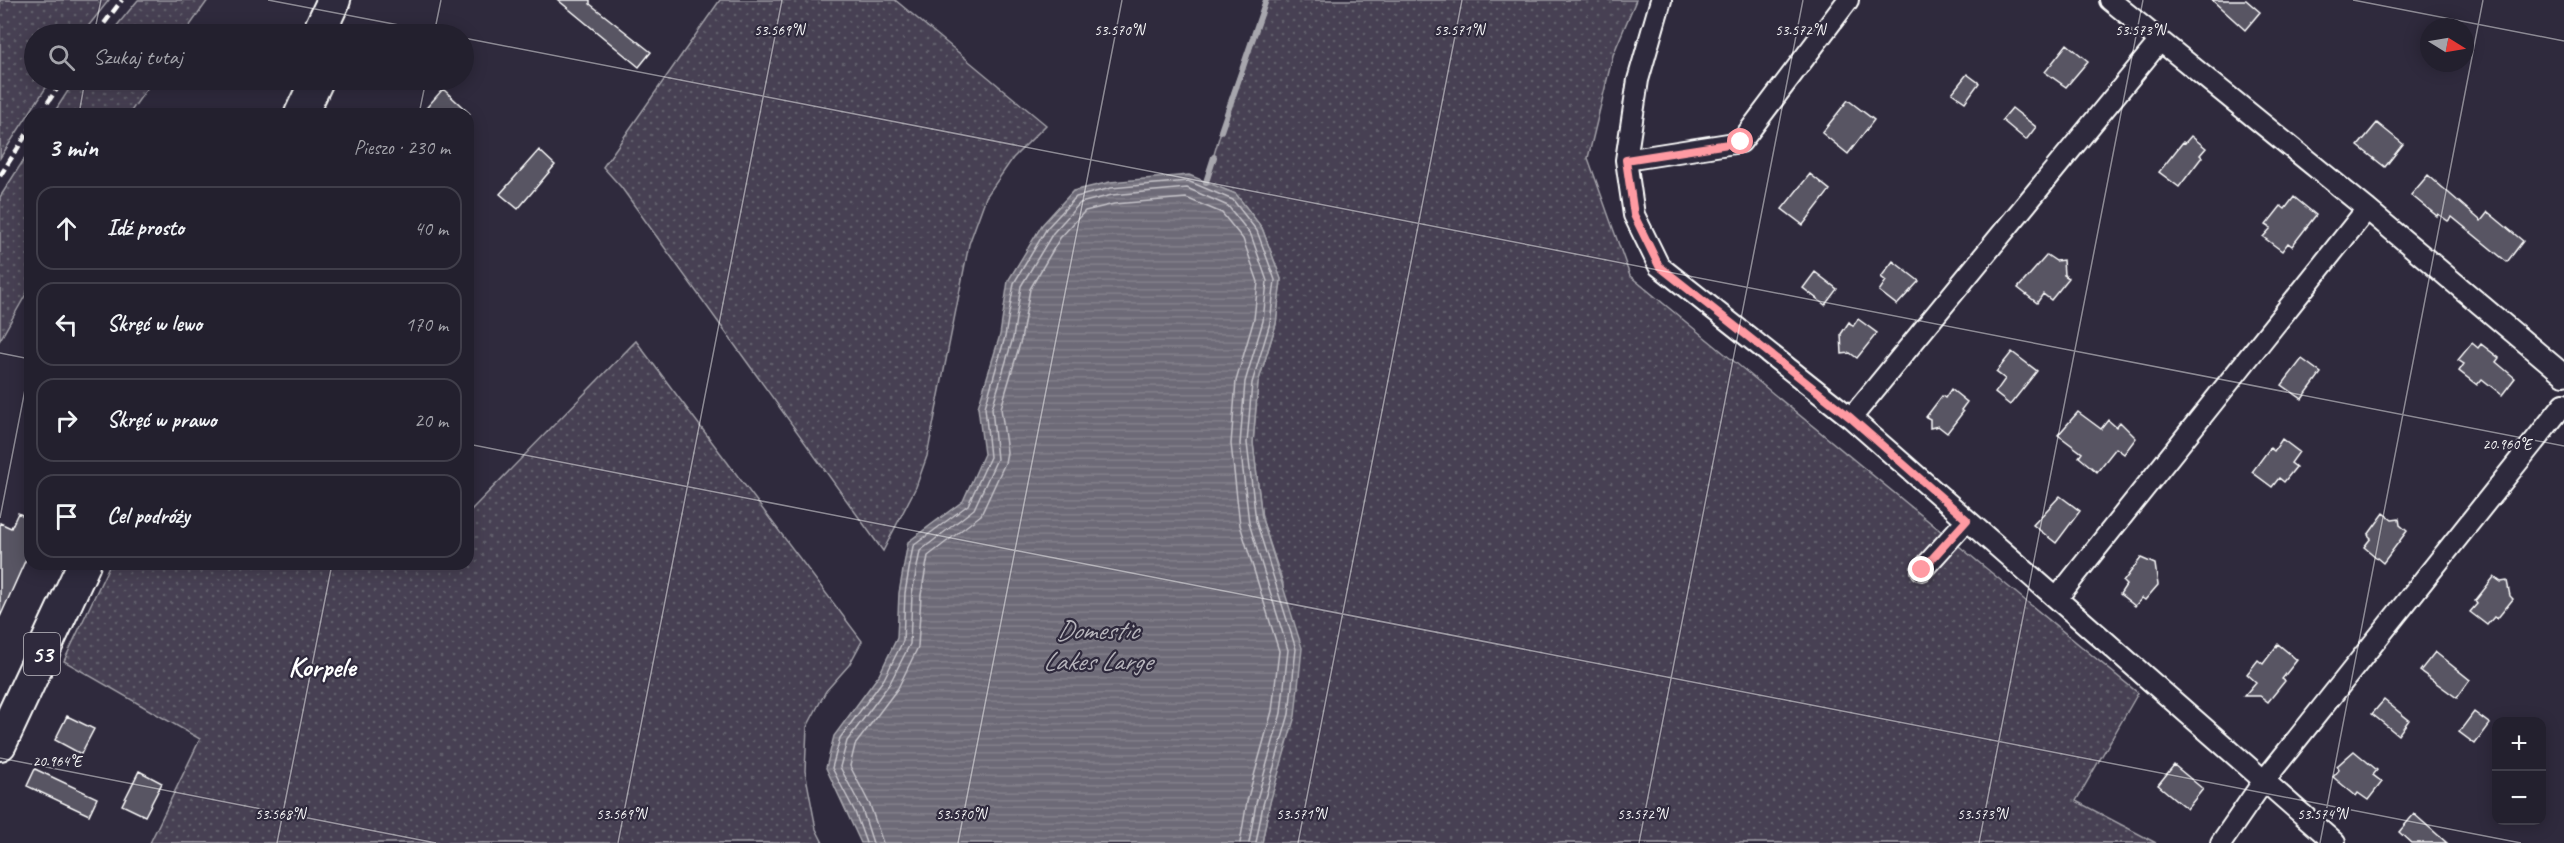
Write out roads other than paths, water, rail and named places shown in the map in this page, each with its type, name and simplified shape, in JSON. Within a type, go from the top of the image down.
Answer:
[{"type":"main road","points":[[323,24],[334,0]]},
{"type":"main road","points":[[343,24],[355,0]]},
{"type":"main road","points":[[284,108],[292,90]]},
{"type":"main road","points":[[304,108],[312,90]]},
{"type":"main road","name":"53","points":[[0,744],[81,570]]},
{"type":"street","points":[[1661,0],[1638,80],[1626,160],[1634,215],[1659,266],[1851,418],[2335,843]]},
{"type":"street","points":[[1626,160],[1741,142],[1848,0]]},
{"type":"street","points":[[2110,0],[2367,209],[2564,375]]},
{"type":"street","points":[[1851,418],[2159,42]]},
{"type":"street","points":[[2057,598],[2367,209]]},
{"type":"street","points":[[2221,843],[2263,782],[2564,404]]},
{"type":"street","points":[[1922,570],[1967,520]]},
{"type":"water","name":"Domestic Lakes Large","points":[[1189,175],[1236,194],[1262,228],[1281,279],[1276,324],[1258,383],[1253,443],[1262,519],[1302,648],[1295,716],[1269,806],[1262,843],[861,843],[826,768],[834,736],[879,675],[897,638],[899,593],[908,542],[963,501],[984,454],[978,407],[1000,335],[1008,281],[1042,225],[1073,191],[1110,182]]},
{"type":"waterway","points":[[1221,131],[1266,0]]},
{"type":"waterway","points":[[1206,182],[1214,157]]},
{"type":"railway","points":[[104,24],[122,0]]},
{"type":"railway","points":[[44,108],[56,90]]},
{"type":"railway","points":[[0,176],[24,138]]},
{"type":"district","name":"Korpele","points":[[322,666]]}]
